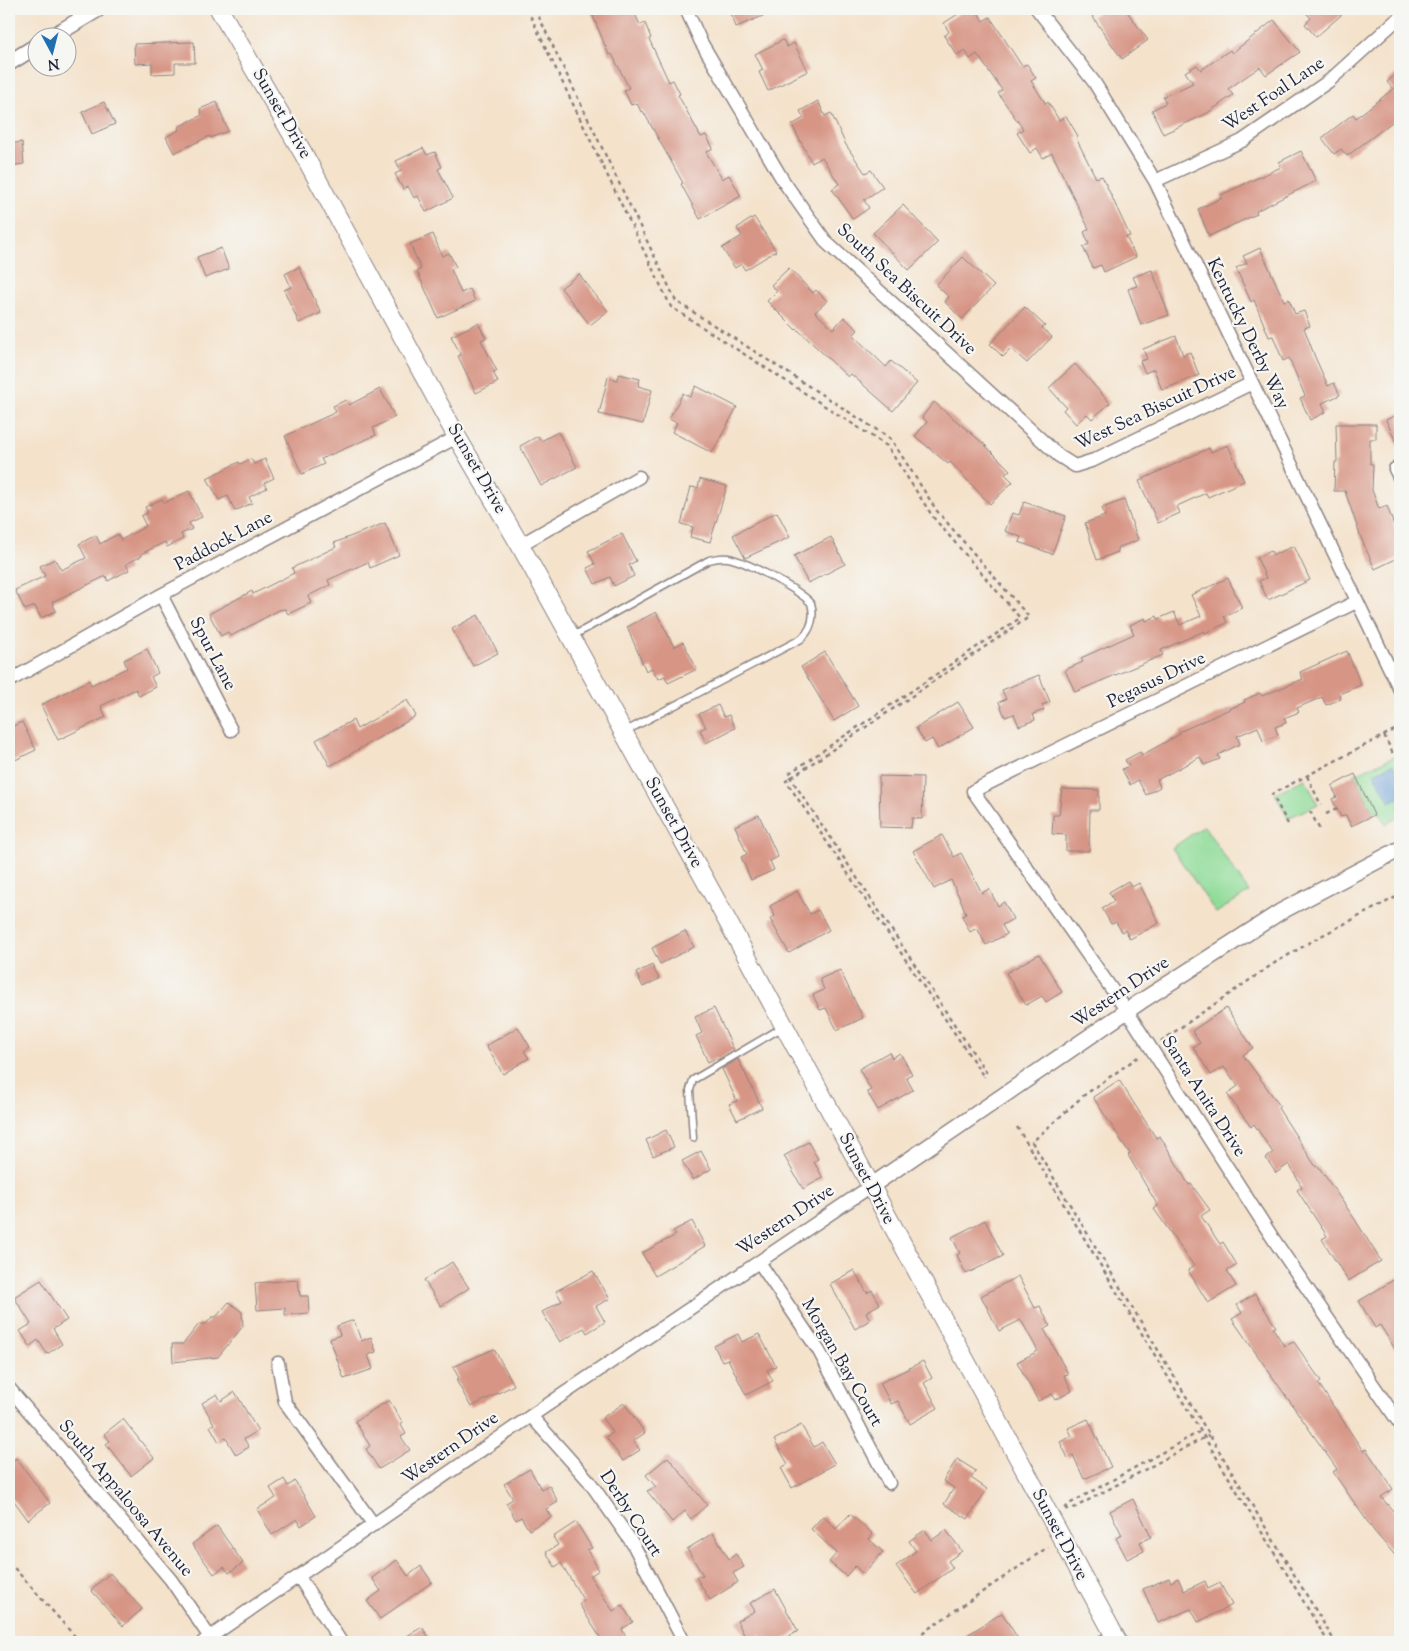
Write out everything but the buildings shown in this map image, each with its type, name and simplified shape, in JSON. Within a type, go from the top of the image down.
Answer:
[{"type":"main road","name":"Sunset Drive","points":[[219,9],[303,153],[457,437],[520,545],[784,1026],[1111,1640]]},
{"type":"street","points":[[67,28],[98,9]]},
{"type":"street","name":"South Sea Biscuit Drive","points":[[686,9],[701,42],[784,182],[827,243],[1059,456],[1075,466]]},
{"type":"street","name":"Kentucky Derby Way","points":[[1037,9],[1094,82],[1155,181],[1400,690]]},
{"type":"street","name":"West Foal Lane","points":[[1155,181],[1242,141],[1329,81],[1400,17]]},
{"type":"street","points":[[9,63],[28,51]]},
{"type":"street","name":"West Sea Biscuit Drive","points":[[1075,466],[1094,460],[1252,383]]},
{"type":"street","name":"Paddock Lane","points":[[9,681],[161,595],[457,437]]},
{"type":"street","points":[[520,545],[639,477]]},
{"type":"street","name":"Spur Lane","points":[[161,595],[232,730]]},
{"type":"street","name":"Pegasus Drive","points":[[973,791],[1356,602]]},
{"type":"street","name":"Santa Anita Drive","points":[[973,791],[1127,1011],[1274,1240],[1400,1424]]},
{"type":"street","name":"Western Drive","points":[[206,1639],[1127,1011],[1280,912],[1400,849]]},
{"type":"street","name":"Morgan Bay Court","points":[[759,1262],[819,1351],[889,1483]]},
{"type":"street","points":[[278,1363],[285,1402],[374,1525]]},
{"type":"street","name":"South Appaloosa Avenue","points":[[9,1388],[171,1580],[206,1639]]},
{"type":"street","name":"Derby Court","points":[[531,1416],[589,1481],[632,1544],[684,1642]]},
{"type":"street","points":[[299,1577],[341,1642]]},
{"type":"lane","points":[[570,637],[709,560],[717,558],[735,560],[795,589],[811,603],[812,619],[806,635],[801,639],[623,733]]},
{"type":"lane","points":[[693,1138],[690,1090],[693,1080],[784,1026]]},
{"type":"path","points":[[527,9],[671,307],[887,446],[933,517],[1020,618],[788,774],[791,777],[986,1072],[984,1078],[786,781],[791,777],[1029,617],[936,511],[891,440],[676,301],[535,9]]},
{"type":"path","points":[[1288,824],[1272,794],[1400,727]]},
{"type":"path","points":[[1384,736],[1394,756]]},
{"type":"path","points":[[1307,776],[1321,805]]},
{"type":"path","points":[[1326,814],[1337,809]]},
{"type":"path","points":[[1310,812],[1321,832]]},
{"type":"path","points":[[1158,1043],[1273,964],[1321,936],[1400,895]]},
{"type":"path","points":[[1138,1057],[1083,1096],[1032,1142],[1335,1642]]},
{"type":"path","points":[[1017,1127],[1199,1432],[1328,1642]]},
{"type":"path","points":[[1199,1432],[1069,1504],[1065,1509],[1072,1509],[1209,1435]]},
{"type":"path","points":[[909,1642],[1049,1546]]},
{"type":"path","points":[[9,1562],[80,1642]]},
{"type":"green space","points":[[1398,755],[1400,759],[1400,816],[1386,824],[1378,811],[1373,812],[1355,774]]},
{"type":"green space","points":[[1305,779],[1318,804],[1288,818],[1275,793]]},
{"type":"green space","points":[[1204,826],[1249,892],[1216,913],[1172,848]]},
{"type":"water","points":[[1393,764],[1400,779],[1400,797],[1390,802],[1374,773]]}]
